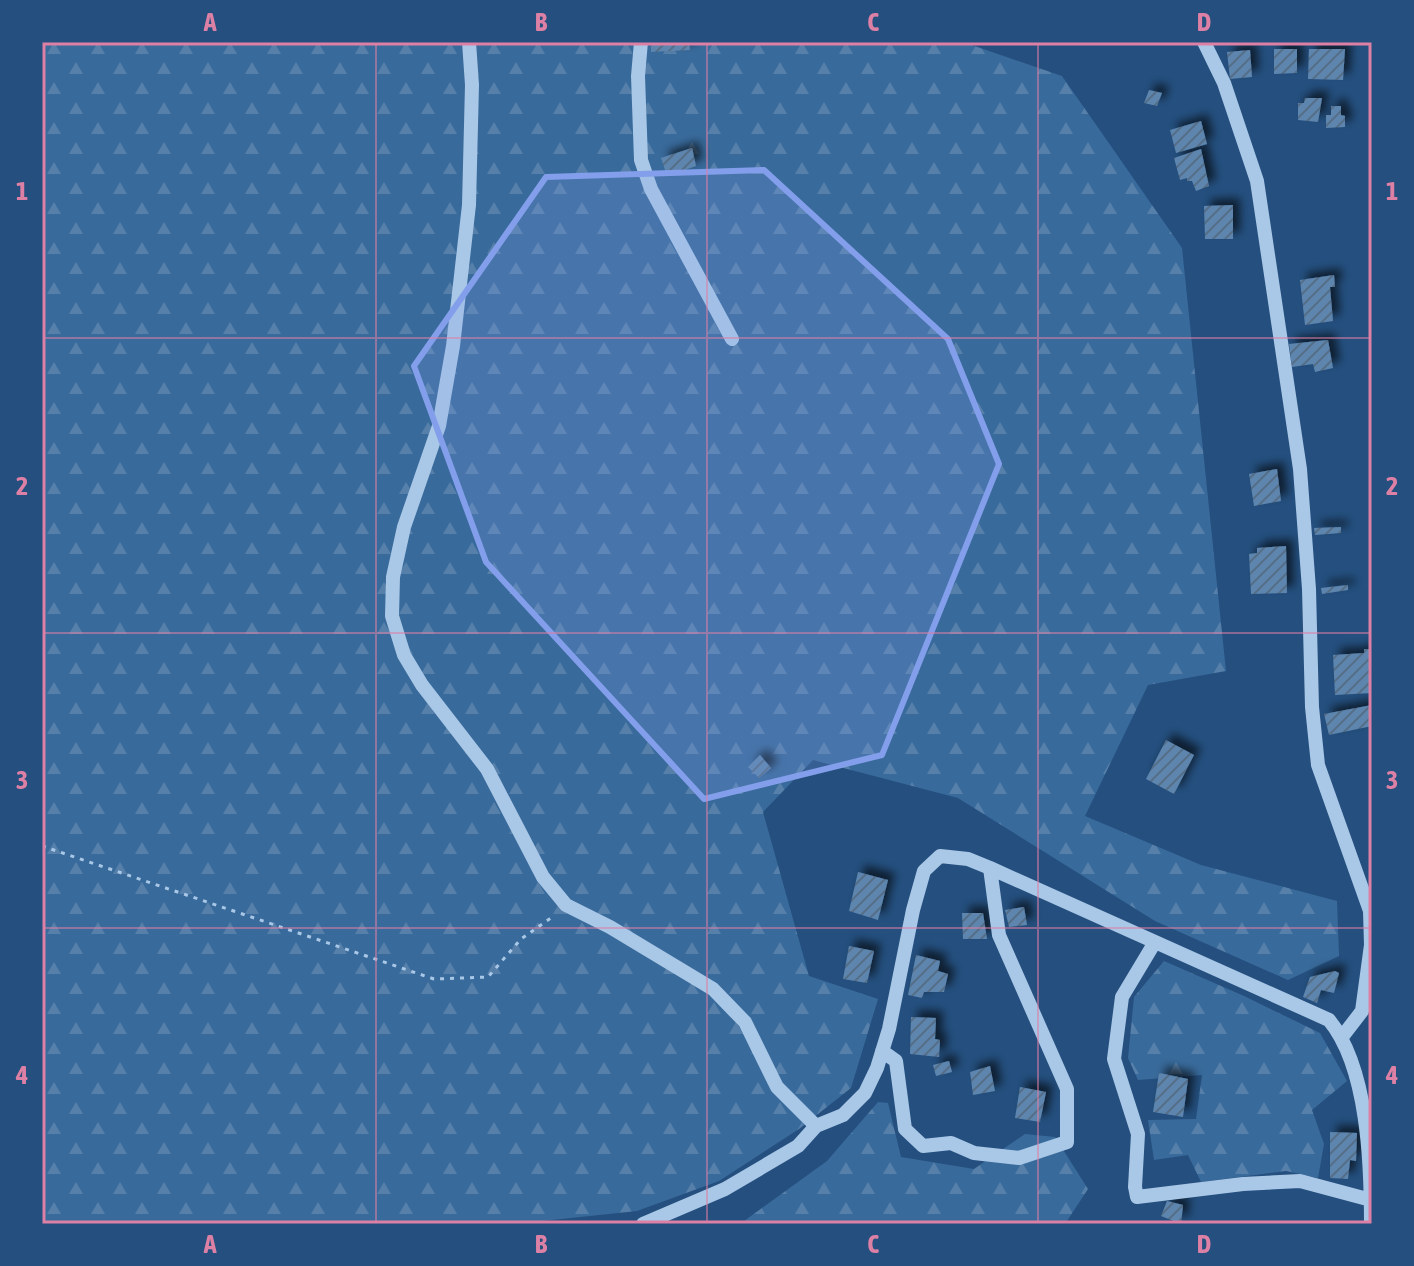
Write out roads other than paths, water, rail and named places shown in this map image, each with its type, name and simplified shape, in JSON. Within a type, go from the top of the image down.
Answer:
[{"type":"street","points":[[469,42],[472,85],[469,205],[453,346],[439,426],[397,551],[393,577],[392,616],[404,655],[422,685],[487,769],[543,877],[566,905],[610,927],[713,989],[745,1022],[777,1087],[816,1126]]},
{"type":"street","points":[[641,42],[638,76],[641,160],[651,189],[732,339]]},
{"type":"street","points":[[1204,42],[1224,83],[1257,181],[1300,469],[1309,589],[1312,707],[1318,765],[1370,911],[1371,945],[1362,1011],[1342,1037]]},
{"type":"street","points":[[643,1224],[725,1189],[798,1146],[816,1126],[843,1115],[865,1093],[882,1051],[924,871],[940,856],[968,859],[990,868],[1329,1020],[1342,1037],[1371,1152],[1371,1224]]},
{"type":"street","points":[[882,1051],[896,1061],[905,1129],[923,1146],[951,1143],[974,1153],[1019,1158],[1067,1142],[1067,1089],[999,935],[990,868]]},
{"type":"street","points":[[1155,942],[1122,997],[1114,1059],[1138,1134],[1137,1197],[1243,1184],[1300,1181],[1371,1200]]}]
